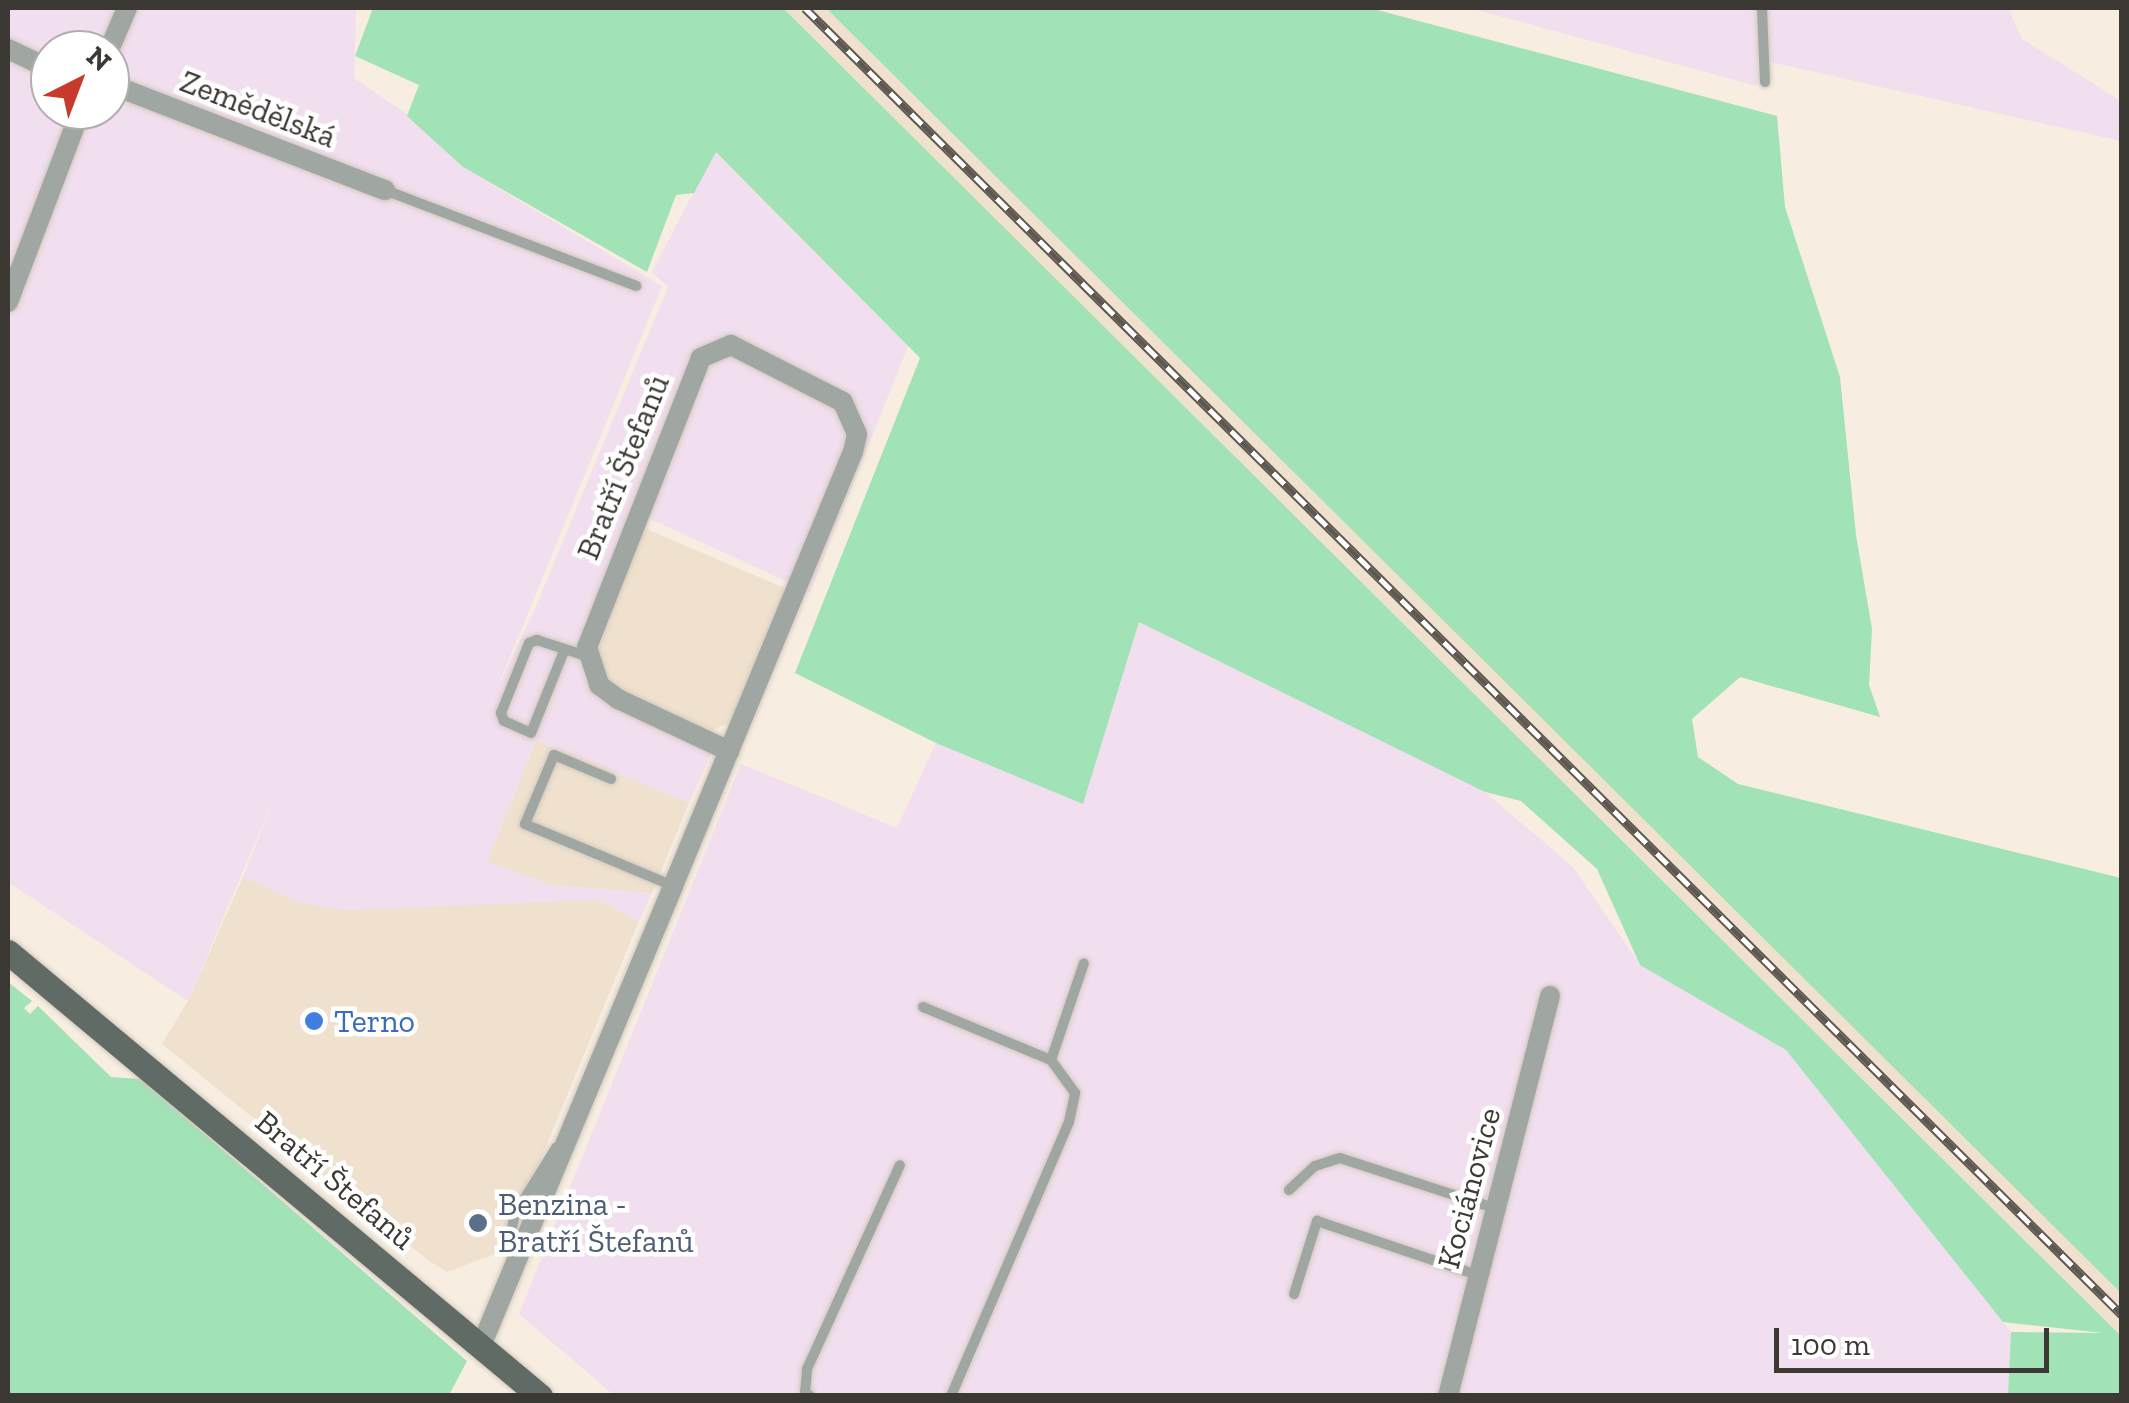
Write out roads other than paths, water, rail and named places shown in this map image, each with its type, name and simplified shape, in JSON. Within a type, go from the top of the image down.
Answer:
[{"type":"main road","name":"Bratří Štefanů","points":[[8,952],[540,1396]]},
{"type":"street","name":"Zemědělská","points":[[130,92],[385,190]]},
{"type":"street","points":[[8,302],[72,130]]},
{"type":"street","name":"Bratří Štefanů","points":[[481,1346],[853,452],[857,434],[852,415],[833,393],[730,345],[701,358],[587,647],[590,657]]},
{"type":"street","points":[[590,657],[599,685],[618,699],[729,750]]},
{"type":"street","name":"Kociánovice","points":[[1448,1396],[1550,996]]},
{"type":"lane","points":[[1762,8],[1765,82]]},
{"type":"lane","points":[[385,190],[636,286]]},
{"type":"lane","points":[[564,650],[531,733],[504,721],[500,713],[530,644],[537,640],[590,657]]},
{"type":"lane","points":[[611,779],[554,755],[525,824],[673,886]]},
{"type":"lane","points":[[1051,1060],[1084,963]]},
{"type":"lane","points":[[923,1007],[1051,1060],[1075,1093],[1069,1122],[951,1396]]},
{"type":"lane","points":[[1289,1190],[1315,1166],[1340,1158],[1494,1208]]},
{"type":"lane","points":[[810,1396],[805,1393],[806,1369],[900,1165]]},
{"type":"lane","points":[[1294,1294],[1318,1221],[1478,1275]]},
{"type":"railway","points":[[805,8],[2122,1315]]},
{"type":"place","name":"Terno","points":[[314,1021]]},
{"type":"place","name":"Benzina - Bratří Štefanů","points":[[478,1223]]}]
